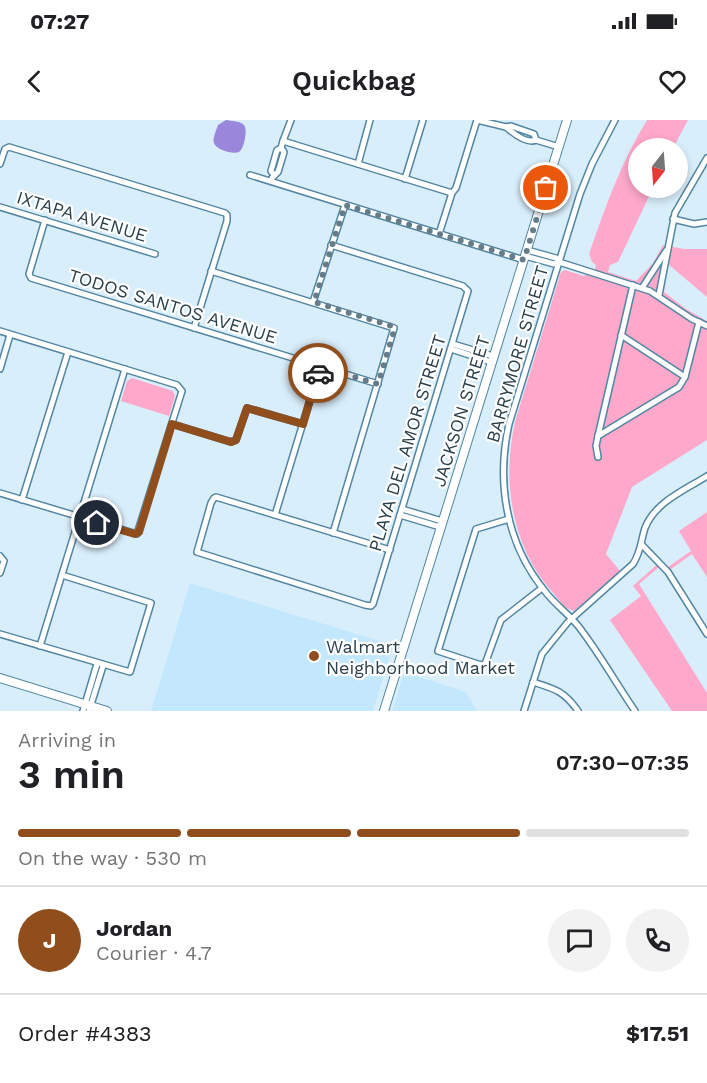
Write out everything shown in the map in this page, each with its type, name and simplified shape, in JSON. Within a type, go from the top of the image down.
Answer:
[{"type":"main road","name":"JACKSON STREET","points":[[384,711],[567,120]]},
{"type":"main road","points":[[0,678],[87,708],[107,711]]},
{"type":"street","points":[[271,182],[273,175],[278,172],[278,160],[284,152],[282,144],[291,120]]},
{"type":"street","points":[[358,164],[370,120]]},
{"type":"street","points":[[405,179],[423,120]]},
{"type":"street","points":[[440,234],[477,120],[506,127],[532,142],[536,140],[559,147]]},
{"type":"street","name":"BARRYMORE STREET","points":[[615,120],[592,164],[580,194],[507,432],[503,475],[508,519],[518,548],[542,588],[554,603],[572,618],[635,711]]},
{"type":"street","points":[[506,127],[511,126],[534,134],[536,140]]},
{"type":"street","points":[[522,137],[524,130]]},
{"type":"street","points":[[282,144],[358,164],[452,193]]},
{"type":"street","points":[[0,164],[6,147],[227,215],[194,328]]},
{"type":"street","points":[[659,295],[673,219],[707,158]]},
{"type":"street","points":[[250,175],[513,256],[556,258],[559,262],[659,295],[707,326]]},
{"type":"street","points":[[314,302],[345,205]]},
{"type":"street","name":"IXTAPA AVENUE","points":[[0,207],[155,254]]},
{"type":"street","points":[[673,219],[694,224],[707,222]]},
{"type":"street","name":"TODOS SANTOS AVENUE","points":[[45,220],[29,277],[378,384]]},
{"type":"street","name":"PLAYA DEL AMOR STREET","points":[[275,515],[214,498],[197,552],[371,606],[452,347],[468,288],[331,245]]},
{"type":"street","points":[[642,288],[667,250]]},
{"type":"street","points":[[211,271],[394,328],[333,533]]},
{"type":"street","points":[[598,457],[596,446],[598,436],[633,285]]},
{"type":"street","points":[[598,436],[680,387],[685,378],[699,322]]},
{"type":"street","points":[[0,331],[182,388],[138,534],[0,493]]},
{"type":"street","points":[[0,369],[10,335]]},
{"type":"street","points":[[621,335],[685,378]]},
{"type":"street","points":[[452,347],[492,359]]},
{"type":"street","points":[[22,500],[68,352]]},
{"type":"street","points":[[320,367],[275,515],[390,550]]},
{"type":"street","points":[[40,646],[124,369]]},
{"type":"street","points":[[172,424],[231,442],[236,440],[247,408],[303,424]]},
{"type":"street","points":[[524,711],[542,654],[572,618],[629,569],[637,558],[645,528],[656,509],[707,476]]},
{"type":"street","points":[[401,512],[441,524]]},
{"type":"street","points":[[508,519],[478,526],[476,529],[438,651],[481,665],[485,664],[501,620],[542,588]]},
{"type":"street","points":[[642,545],[668,572],[707,634]]},
{"type":"street","points":[[0,573],[2,557]]},
{"type":"street","points":[[0,634],[130,672],[151,603],[62,575]]},
{"type":"street","points":[[87,708],[100,665]]},
{"type":"street","points":[[532,682],[562,693],[568,697],[578,711]]},
{"type":"shaded area","points":[[226,120],[241,123],[245,127],[244,143],[239,152],[225,151],[214,143],[218,125]]},
{"type":"shaded area","points":[[647,120],[688,120],[678,138],[637,138]]},
{"type":"shaded area","points":[[628,155],[628,198],[648,198],[618,262],[610,265],[608,272],[636,281],[653,263],[663,245],[684,249],[707,249],[707,297],[668,264],[664,292],[707,321],[707,440],[632,487],[606,554],[621,572],[574,611],[562,604],[539,575],[519,534],[510,490],[511,444],[515,422],[561,272],[565,270],[584,276],[595,269],[596,265],[589,254]]},
{"type":"shaded area","points":[[132,378],[173,391],[175,396],[169,416],[121,401],[127,381]]},
{"type":"shaded area","points":[[707,512],[707,577],[692,554],[664,574],[659,567],[639,584],[707,693],[707,711],[672,711],[610,620],[641,596],[633,586],[662,560],[668,567],[691,551],[679,531]]},
{"type":"shaded area","points":[[190,583],[393,645],[373,711],[151,711]]},
{"type":"shaded area","points":[[404,672],[466,692],[477,711],[392,711]]},
{"type":"way so far","points":[[318,373],[320,367],[378,384],[394,331],[392,326],[314,302],[345,205],[524,260],[546,188]]},
{"type":"place","name":"Walmart Neighborhood Market","points":[[314,656]]},
{"type":"route","points":[[97,523],[138,534],[172,424],[234,442],[247,408],[303,424],[318,373]]}]
